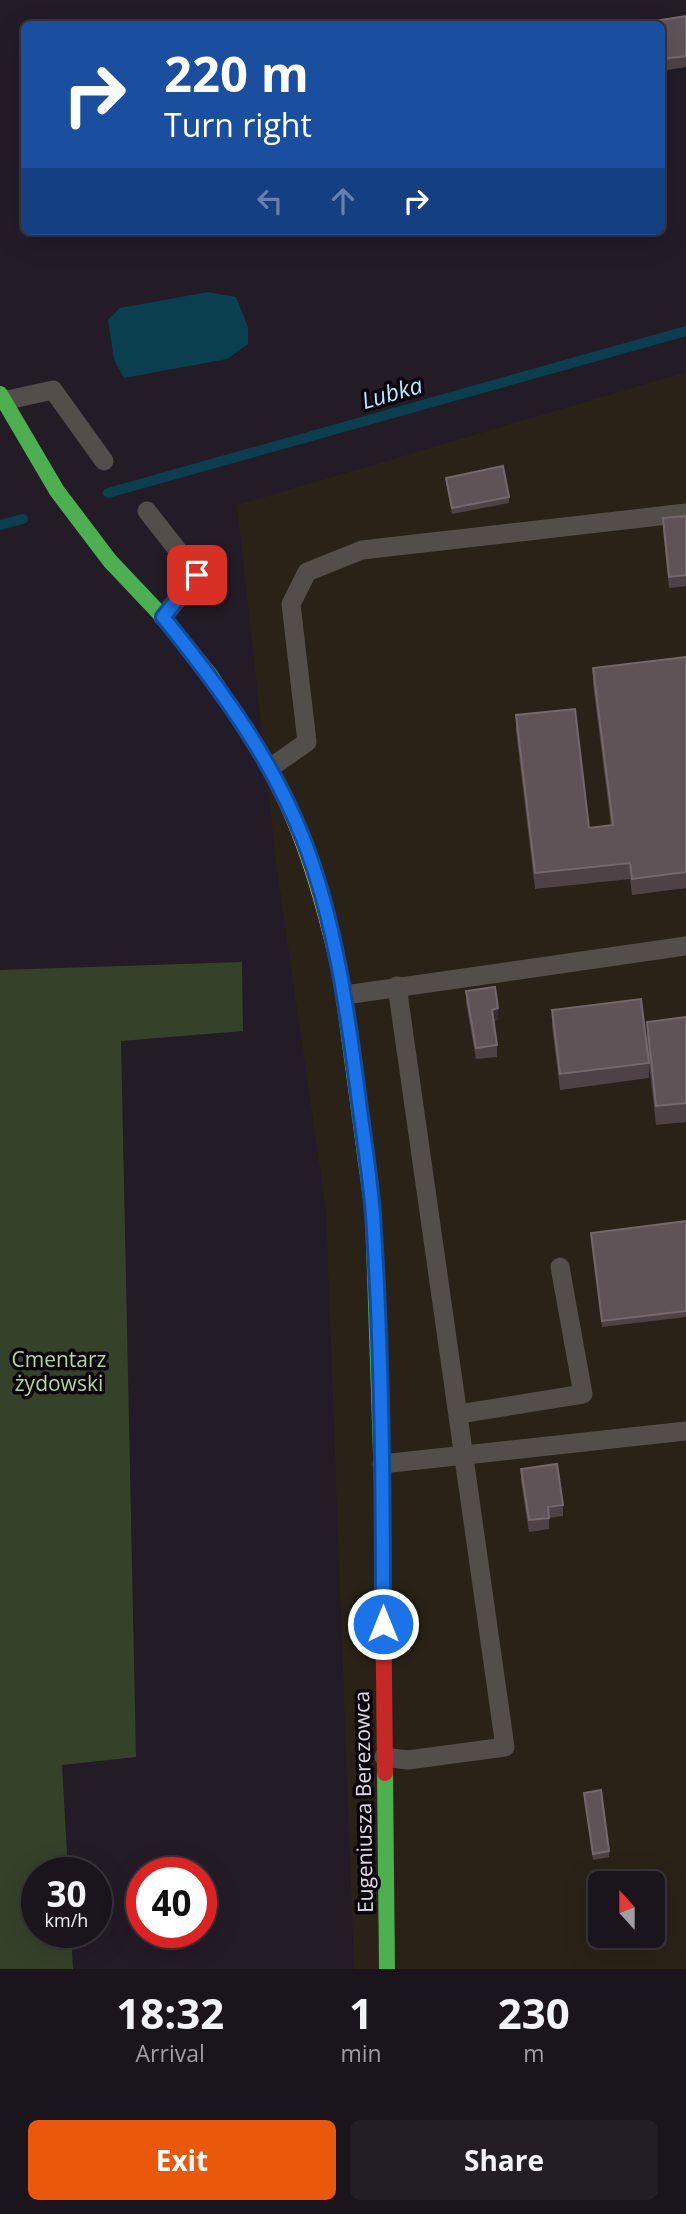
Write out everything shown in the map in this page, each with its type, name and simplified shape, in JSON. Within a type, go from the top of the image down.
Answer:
[{"type":"street","name":"Eugeniusza Berezowca","points":[[2,398],[57,491],[110,561],[163,617],[211,676],[270,768],[303,840],[329,923],[345,995],[373,1214],[382,1464],[387,1969]]},
{"type":"lane","points":[[2,398],[53,390],[104,461]]},
{"type":"lane","points":[[147,511],[197,575],[163,617]]},
{"type":"lane","points":[[270,768],[307,742],[291,604],[307,572],[362,550],[686,513]]},
{"type":"lane","points":[[345,995],[686,946]]},
{"type":"lane","points":[[384,1757],[408,1760],[505,1747],[397,986]]},
{"type":"lane","points":[[459,1414],[583,1394],[560,1266]]},
{"type":"lane","points":[[382,1464],[686,1431]]},
{"type":"shaded area","points":[[686,372],[686,1969],[354,1969],[326,1210],[277,870],[237,505]]},
{"type":"green space","name":"Cmentarz żydowski","points":[[242,962],[243,1031],[121,1041],[136,1757],[62,1765],[67,1857],[21,1857],[21,1948],[72,1948],[73,1969],[0,1969],[0,970]]},
{"type":"water","points":[[208,292],[236,297],[248,327],[248,344],[227,359],[124,378],[114,360],[108,320],[120,308]]},
{"type":"building","points":[[686,16],[686,56],[665,59],[665,21],[654,21]]},
{"type":"building","points":[[503,466],[509,497],[452,508],[446,478]]},
{"type":"building","points":[[686,516],[686,575],[669,577],[663,518]]},
{"type":"building","points":[[686,657],[686,872],[632,879],[630,863],[535,873],[516,715],[575,709],[589,828],[613,825],[593,668]]},
{"type":"building","points":[[495,987],[498,1008],[492,1010],[497,1045],[476,1048],[466,991]]},
{"type":"building","points":[[641,999],[649,1063],[560,1074],[552,1010]]},
{"type":"building","points":[[686,1017],[686,1103],[656,1106],[647,1022]]},
{"type":"building","points":[[686,1221],[686,1311],[602,1321],[591,1233]]},
{"type":"building","points":[[557,1464],[563,1505],[548,1507],[549,1518],[529,1520],[521,1469]]},
{"type":"building","points":[[601,1790],[609,1851],[593,1854],[584,1793]]},
{"type":"waterway","name":"Lubka","points":[[108,493],[686,331]]},
{"type":"waterway","name":"Lubka","points":[[0,525],[23,519]]},
{"type":"traffic: fast","points":[[0,394],[57,491],[110,561],[163,617],[211,676],[257,748]]},
{"type":"traffic: fast","points":[[341,977],[373,1214],[382,1483]]},
{"type":"traffic: fast","points":[[385,1773],[387,1969]]},
{"type":"traffic: slow","points":[[257,748],[273,774],[309,859],[341,977]]},
{"type":"traffic: jam","points":[[382,1483],[385,1773]]},
{"type":"route","points":[[197,575],[163,617],[211,676],[270,768],[303,840],[329,923],[345,995],[373,1214],[382,1464],[383,1624]]}]
